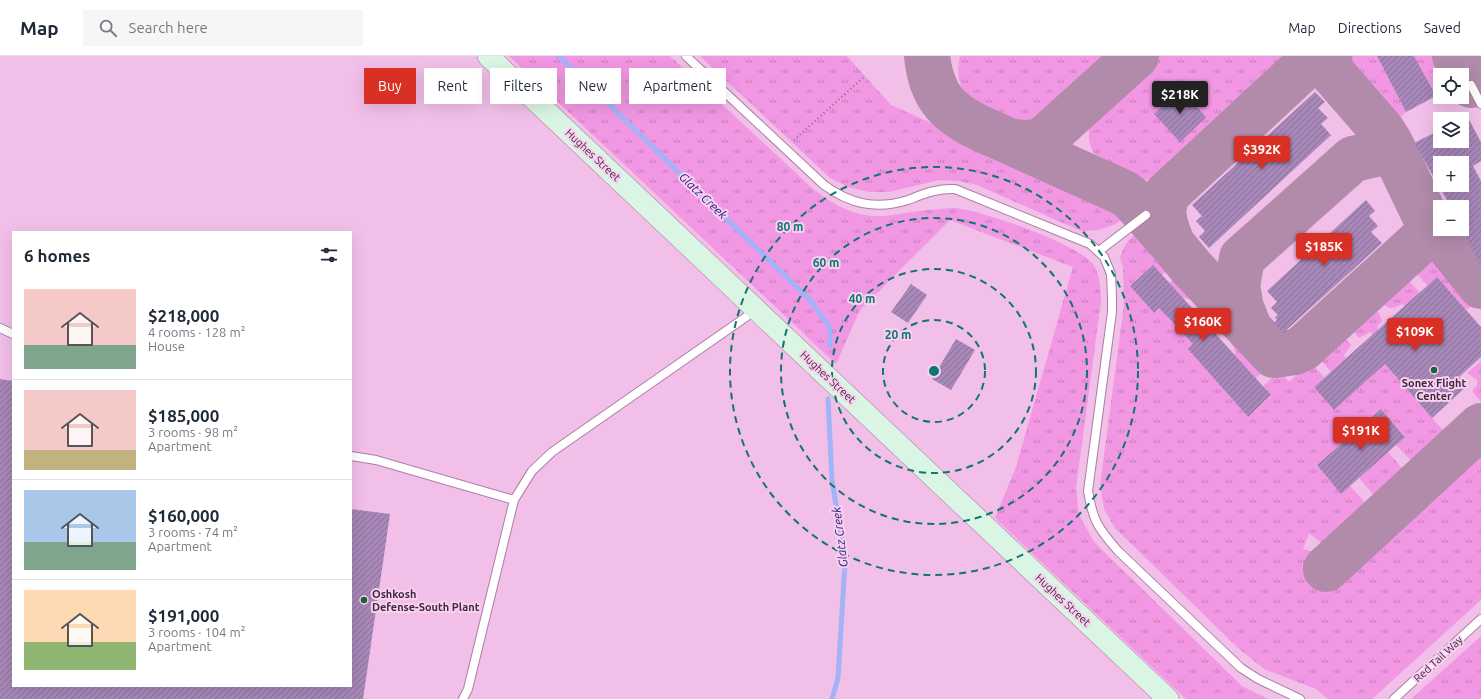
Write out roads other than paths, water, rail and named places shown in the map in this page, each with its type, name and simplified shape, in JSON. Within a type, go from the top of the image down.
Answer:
[{"type":"street","name":"Hughes Street","points":[[488,56],[1168,699]]},
{"type":"lane","points":[[686,56],[824,185],[840,197],[857,203],[891,204],[932,190],[955,188],[1090,244],[1104,257],[1111,274],[1112,312],[1088,491],[1092,514],[1100,530],[1118,551],[1242,668],[1258,679],[1300,699]]},
{"type":"lane","points":[[1471,85],[1481,104]]},
{"type":"lane","points":[[1098,251],[1146,215]]},
{"type":"lane","points":[[463,699],[468,689],[514,500],[532,471],[552,452],[757,310]]},
{"type":"lane","points":[[0,328],[12,334]]},
{"type":"lane","points":[[352,456],[376,460],[514,500]]},
{"type":"lane","name":"Red Tail Way","points":[[1394,699],[1481,619]]},
{"type":"waterway","name":"Glatz Creek","points":[[559,56],[811,301],[830,328],[830,346]]},
{"type":"waterway","name":"Glatz Creek","points":[[828,399],[832,480],[845,562],[838,678],[832,699]]},
{"type":"place","name":"Sonex Flight Center","points":[[1434,370]]},
{"type":"place","name":"Oshkosh Defense-South Plant","points":[[364,600]]}]
